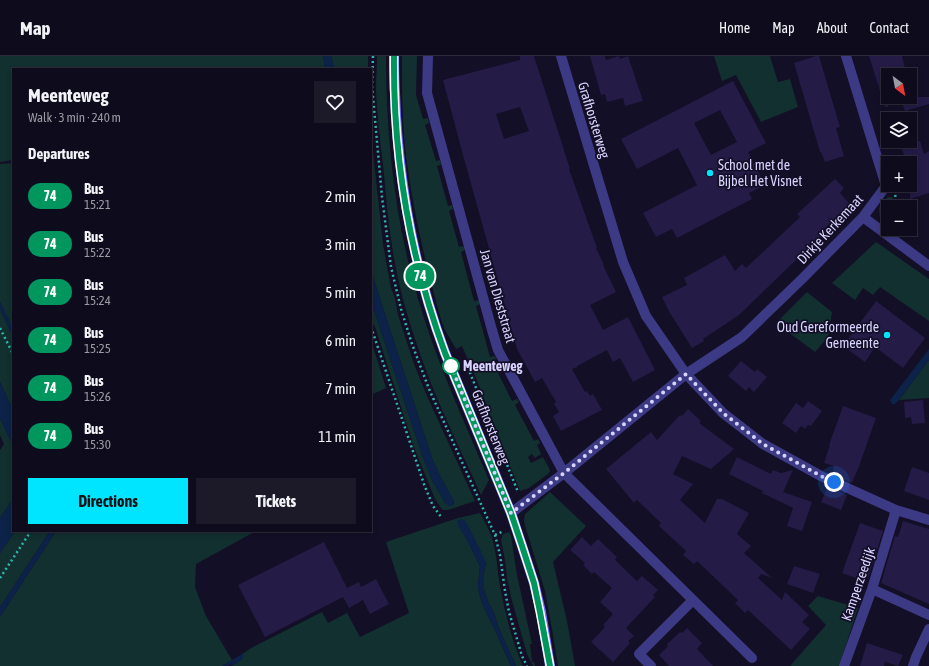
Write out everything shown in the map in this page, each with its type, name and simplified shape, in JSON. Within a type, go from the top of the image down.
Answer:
[{"type":"main road","name":"Grafhorsterweg","points":[[394,56],[396,127],[401,181],[420,274],[445,353],[511,513],[522,546],[534,583],[550,666]]},
{"type":"street","name":"Jan van Dieststraat","points":[[428,56],[426,93],[498,350],[564,473],[752,658]]},
{"type":"street","name":"Grafhorsterweg","points":[[561,56],[623,262],[646,316],[686,374],[723,413],[763,444],[821,476],[896,510],[929,520]]},
{"type":"street","name":"Dirkje Kerkemaat","points":[[686,374],[742,337],[863,218],[886,186],[846,56]]},
{"type":"street","points":[[863,218],[929,266]]},
{"type":"street","points":[[511,513],[564,473],[686,374]]},
{"type":"street","name":"Kamperzeedijk","points":[[844,666],[872,589],[896,510]]},
{"type":"street","points":[[872,589],[929,615]]},
{"type":"street","points":[[652,666],[639,654],[692,600]]},
{"type":"street","points":[[913,666],[929,629]]},
{"type":"path","points":[[373,56],[372,86],[382,197],[391,266],[396,288],[406,326],[429,389],[495,535],[509,612],[522,656],[527,666]]},
{"type":"path","points":[[0,328],[12,352]]},
{"type":"path","points":[[372,330],[433,506],[442,518]]},
{"type":"path","points":[[466,363],[523,504]]},
{"type":"path","points":[[0,578],[30,532]]},
{"type":"green space","points":[[0,56],[323,56],[325,68],[12,68],[12,160],[0,162]]},
{"type":"green space","points":[[331,56],[368,56],[368,68],[334,68]]},
{"type":"green space","points":[[377,56],[386,56],[386,87],[390,149],[398,211],[411,272],[434,347],[451,392],[489,480],[481,495],[431,383],[413,333],[399,284],[389,228],[378,121],[376,89]]},
{"type":"green space","points":[[402,56],[417,56],[416,95],[423,119],[428,118],[429,123],[425,125],[436,161],[440,160],[441,165],[437,166],[448,206],[452,205],[453,209],[449,211],[459,247],[464,246],[465,250],[461,252],[474,301],[479,300],[480,304],[476,306],[490,357],[495,356],[496,359],[492,361],[512,401],[517,399],[519,402],[515,405],[534,441],[538,439],[540,443],[537,445],[541,454],[535,458],[532,454],[528,457],[531,463],[543,457],[550,471],[529,488],[520,491],[462,346],[456,349],[444,328],[440,316],[421,240],[413,202],[405,150],[402,96]]},
{"type":"green space","points":[[714,56],[770,56],[778,82],[790,79],[798,107],[761,122],[736,75],[722,81]]},
{"type":"green space","points":[[372,142],[383,244],[391,288],[395,298],[398,315],[414,364],[427,396],[475,501],[448,510],[443,510],[435,499],[415,450],[375,327],[372,322],[372,304],[421,452],[432,480],[446,504],[453,505],[453,500],[433,461],[372,274]]},
{"type":"green space","points":[[12,163],[12,327],[0,302],[0,164]]},
{"type":"green space","points":[[892,197],[893,200],[884,200]]},
{"type":"green space","points":[[881,204],[881,223],[879,211]]},
{"type":"green space","points":[[876,242],[929,279],[929,321],[880,287],[873,295],[863,288],[855,300],[832,283]]},
{"type":"green space","points":[[807,292],[832,312],[828,337],[815,352],[776,323]]},
{"type":"green space","points":[[0,309],[12,335],[12,408],[0,382]]},
{"type":"green space","points":[[372,343],[386,388],[372,395]]},
{"type":"green space","points":[[929,360],[929,398],[899,400]]},
{"type":"green space","points":[[0,418],[12,444],[12,500],[0,518],[0,450],[4,444],[0,435]]},
{"type":"green space","points":[[550,492],[586,526],[553,562],[567,621],[575,666],[558,666],[545,591],[524,522],[525,514]]},
{"type":"green space","points":[[480,513],[493,541],[500,586],[507,617],[515,647],[523,666],[516,666],[488,602],[484,589],[486,562],[470,546],[480,566],[478,585],[483,606],[511,666],[231,666],[242,659],[242,654],[253,647],[322,612],[328,623],[347,613],[360,637],[409,613],[386,542],[458,518]]},
{"type":"green space","points":[[14,532],[49,532],[0,607],[0,553]]},
{"type":"green space","points":[[55,532],[254,532],[196,564],[195,587],[206,616],[232,660],[222,666],[0,666],[0,617]]},
{"type":"green space","points":[[509,532],[532,644],[530,644],[532,662],[534,662],[535,666],[533,666],[527,654],[507,578],[501,540],[503,534]]},
{"type":"green space","points":[[818,596],[858,608],[839,666],[790,666],[826,625],[808,606]]},
{"type":"water","points":[[323,56],[331,56],[334,68],[325,68]]},
{"type":"water","points":[[372,274],[433,461],[453,500],[453,504],[451,506],[446,504],[432,480],[421,452],[372,304]]},
{"type":"water","points":[[0,302],[12,327],[12,335],[0,309]]},
{"type":"water","points":[[929,349],[929,360],[899,400],[895,404],[892,404],[890,400]]},
{"type":"water","points":[[0,382],[12,408],[12,444],[0,418]]},
{"type":"water","points":[[12,500],[12,532],[14,532],[0,553],[0,518]]},
{"type":"water","points":[[461,519],[467,523],[486,562],[484,589],[488,602],[516,666],[511,666],[483,606],[478,585],[480,566],[458,525],[457,521]]},
{"type":"water","points":[[49,532],[55,532],[0,617],[0,607]]},
{"type":"water","points":[[242,654],[244,656],[237,663],[222,666]]},
{"type":"building","points":[[520,56],[534,56],[569,169],[596,248],[616,292],[590,305],[603,330],[628,317],[655,370],[633,382],[620,358],[613,362],[607,350],[572,369],[585,392],[587,391],[590,396],[593,394],[602,410],[561,431],[553,416],[559,412],[554,404],[556,402],[542,378],[535,382],[517,349],[443,80],[520,60]],"holes":[[[520,107],[529,131],[504,139],[496,114]]]},
{"type":"building","points":[[590,56],[605,56],[606,60],[619,56],[620,59],[628,56],[643,101],[625,106],[623,98],[607,102],[605,94],[601,95]]},
{"type":"building","points":[[819,56],[840,127],[836,128],[844,156],[825,162],[820,152],[794,63]]},
{"type":"building","points":[[869,56],[902,56],[905,68],[881,68],[881,94]]},
{"type":"building","points":[[733,81],[766,143],[748,152],[765,185],[749,193],[752,199],[677,238],[672,229],[656,237],[643,213],[697,185],[678,148],[637,169],[621,139]],"holes":[[[720,110],[737,142],[711,155],[694,123]]]},
{"type":"building","points":[[917,97],[929,97],[929,104],[905,111],[902,104],[917,104]]},
{"type":"building","points":[[884,104],[888,104],[888,107],[885,107]]},
{"type":"building","points":[[917,141],[920,141],[924,154],[929,151],[929,193],[910,199],[910,192],[917,192],[917,156],[904,156],[901,148],[917,148]]},
{"type":"building","points":[[835,179],[844,188],[840,193],[850,204],[820,233],[822,235],[739,315],[692,348],[670,313],[662,297],[687,285],[684,278],[725,255],[735,271],[742,264],[746,268],[800,217],[797,214]]},
{"type":"building","name":"Oud Gereformeerde Gemeente","points":[[876,301],[925,338],[903,368],[875,347],[865,362],[843,346]]},
{"type":"building","points":[[741,361],[755,372],[757,369],[767,377],[754,392],[749,387],[746,391],[728,376]]},
{"type":"building","points":[[923,400],[925,423],[912,424],[911,417],[905,418],[904,402]]},
{"type":"building","points":[[808,401],[822,411],[811,426],[808,425],[805,429],[801,426],[796,433],[782,423],[796,403],[803,408]]},
{"type":"building","points":[[843,406],[876,418],[852,483],[832,474],[834,466],[824,463]]},
{"type":"building","points":[[688,409],[701,421],[699,423],[734,449],[711,469],[682,456],[673,474],[693,484],[680,500],[705,523],[717,499],[722,499],[749,513],[737,534],[751,546],[744,553],[772,578],[761,574],[758,578],[782,600],[785,592],[809,615],[802,622],[810,629],[791,650],[748,610],[745,613],[735,603],[738,600],[697,561],[694,564],[683,555],[686,551],[659,526],[661,523],[637,500],[634,503],[606,469],[651,432],[657,440],[680,415],[682,416]]},
{"type":"building","points":[[737,457],[771,474],[773,470],[781,473],[793,470],[783,492],[812,502],[802,531],[787,526],[793,508],[762,493],[763,491],[729,474]]},
{"type":"building","points":[[912,467],[929,473],[929,500],[904,491]]},
{"type":"building","points":[[828,486],[847,495],[841,510],[821,502]]},
{"type":"building","points":[[903,521],[929,529],[929,604],[881,583],[895,536],[898,537]]},
{"type":"building","points":[[860,523],[883,531],[868,578],[866,577],[864,581],[842,573]]},
{"type":"building","points":[[582,537],[591,546],[598,539],[617,557],[615,560],[637,581],[642,576],[658,590],[653,595],[655,597],[626,628],[634,636],[628,641],[630,643],[613,662],[591,642],[605,627],[603,625],[613,614],[600,602],[612,588],[594,572],[592,574],[583,565],[585,563],[570,550]]},
{"type":"building","points":[[324,542],[347,588],[359,582],[361,587],[376,579],[389,604],[370,614],[363,600],[349,608],[343,597],[265,637],[238,585]]},
{"type":"building","points":[[794,566],[820,574],[813,593],[787,584]]},
{"type":"building","points":[[687,628],[702,643],[697,649],[713,666],[669,666],[659,655],[668,646],[667,644],[680,632],[682,633]]},
{"type":"building","points":[[867,643],[903,655],[898,666],[885,662],[884,666],[860,666]]},
{"type":"bus line","name":"74","points":[[394,56],[396,127],[401,181],[420,274],[445,353],[511,513],[522,546],[534,583],[547,644],[550,666]]},
{"type":"place","name":"School met de Bijbel Het Visnet","points":[[710,173]]},
{"type":"place","name":"Oud Gereformeerde Gemeente","points":[[887,335]]},
{"type":"place","name":"Meenteweg","points":[[451,366]]},
{"type":"route","points":[[451,366],[511,513],[564,473],[686,374],[723,413],[763,444],[834,482]]}]
